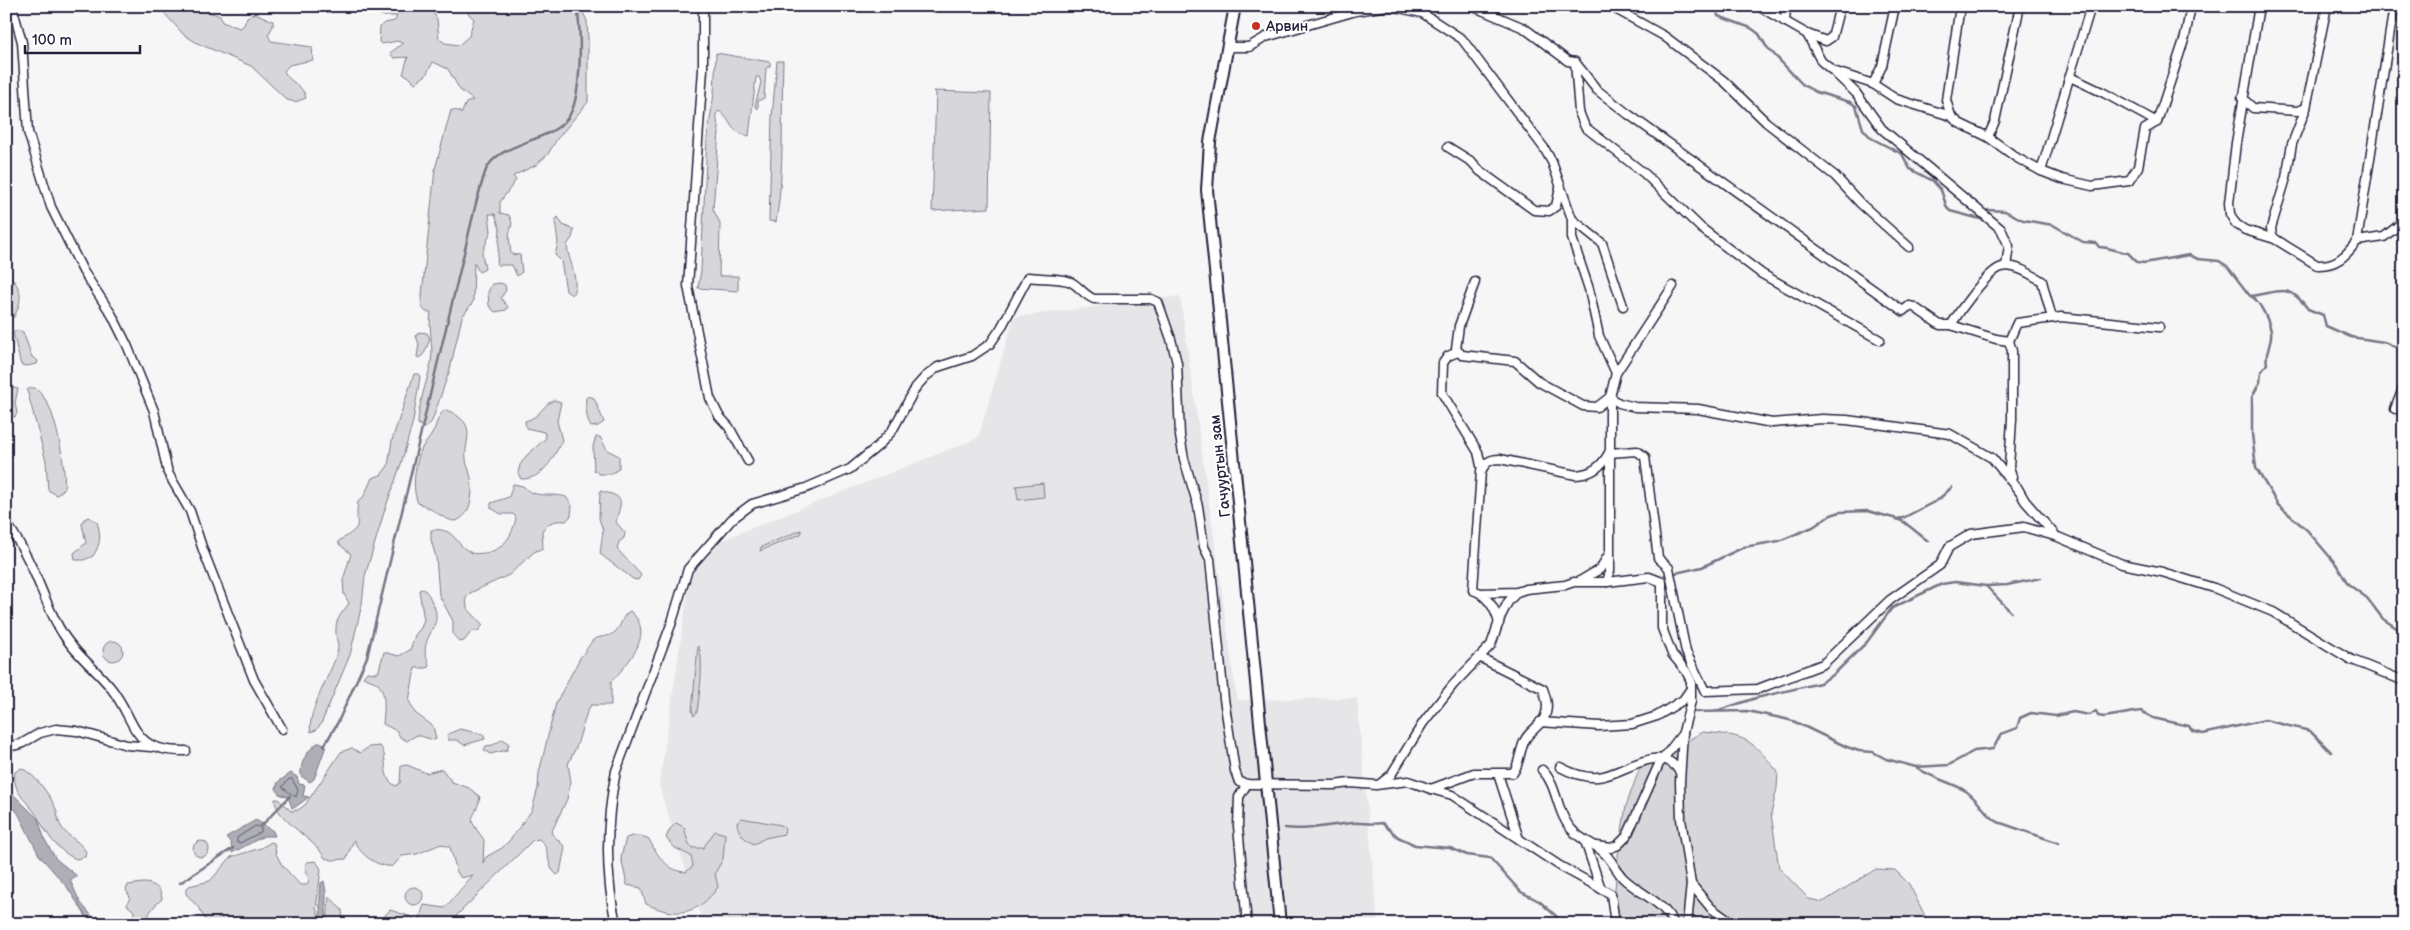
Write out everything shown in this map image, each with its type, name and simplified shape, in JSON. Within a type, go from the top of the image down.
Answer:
[{"type":"main road","name":"Гачууртын зам","points":[[1235,6],[1210,142],[1206,190],[1280,924]]},
{"type":"street","points":[[12,6],[22,42],[28,132],[51,207],[83,271],[112,315],[127,346],[154,411],[168,473],[190,511],[203,550],[254,680],[282,729]]},
{"type":"street","points":[[704,6],[703,70],[688,286],[710,398],[718,416],[729,427],[748,460]]},
{"type":"street","points":[[1228,47],[1248,47],[1266,37],[1357,8],[1389,6],[1422,13]]},
{"type":"street","points":[[1416,6],[1422,13],[1462,39],[1544,148],[1561,186],[1572,219],[1572,238],[1589,289],[1599,336],[1616,373]]},
{"type":"street","points":[[1422,13],[1428,6]]},
{"type":"street","points":[[1472,6],[1524,28],[1568,61],[1575,62],[1598,90],[1628,114],[1903,311],[1910,306],[1940,325],[1950,325],[2008,341]]},
{"type":"street","points":[[1610,6],[1664,36],[1724,81],[1766,122],[1835,176],[1861,204],[1909,247]]},
{"type":"street","points":[[1758,6],[1807,34],[1826,41],[1832,37],[1840,6]]},
{"type":"street","points":[[1785,22],[1786,6]]},
{"type":"street","points":[[1873,84],[1882,66],[1895,6]]},
{"type":"street","points":[[1951,116],[1946,100],[1960,6]]},
{"type":"street","points":[[1988,137],[1998,108],[2020,6]]},
{"type":"street","points":[[2041,171],[2091,6]]},
{"type":"street","points":[[1833,71],[1873,84],[1896,99],[1951,116],[1959,123],[1988,137],[2017,158],[2041,171],[2062,179],[2092,186],[2129,181],[2138,167],[2145,129],[2157,122],[2185,37],[2191,6]]},
{"type":"street","points":[[2259,6],[2242,98],[2228,203],[2230,214],[2236,224],[2245,230],[2275,239],[2317,264],[2326,265],[2336,263],[2357,241],[2394,6]]},
{"type":"street","points":[[2275,239],[2271,228],[2286,178],[2292,144],[2306,108],[2327,6]]},
{"type":"street","points":[[1807,34],[1821,62],[1856,93],[1882,129],[2001,229],[2009,246],[2006,266]]},
{"type":"street","points":[[1575,62],[1580,112],[1585,127],[1599,140],[1645,174],[1701,228],[1762,274],[1880,340]]},
{"type":"street","points":[[2070,77],[2157,122]]},
{"type":"street","points":[[2242,98],[2253,108],[2297,111],[2306,108]]},
{"type":"street","points":[[1448,147],[1472,162],[1534,210],[1549,211],[1556,206],[1561,186]]},
{"type":"street","points":[[1572,219],[1602,243],[1623,306]]},
{"type":"street","points":[[2357,241],[2384,237],[2404,221]]},
{"type":"street","points":[[1950,325],[1971,294],[2000,267],[2006,266],[2034,276],[2042,281],[2052,318]]},
{"type":"street","points":[[616,924],[611,893],[608,851],[611,793],[616,771],[672,622],[688,569],[732,519],[752,504],[806,488],[850,469],[878,446],[892,431],[916,388],[925,377],[938,367],[972,356],[990,344],[1001,328],[1028,277],[1060,279],[1072,283],[1086,296],[1094,299],[1151,299],[1158,302],[1172,338],[1178,363],[1182,451],[1198,506],[1204,547],[1210,559],[1224,699],[1235,771],[1239,782],[1247,784],[1350,783],[1376,785],[1408,781],[1452,795],[1560,866],[1611,894],[1616,924]]},
{"type":"street","points":[[1475,282],[1459,326],[1456,349],[1458,352],[1462,355],[1515,361],[1539,382],[1583,406],[1596,406],[1610,397]]},
{"type":"street","points":[[1607,582],[1610,571],[1610,397],[1616,373],[1673,286]]},
{"type":"street","points":[[2019,491],[2009,468],[2012,419],[2012,351],[2008,341],[2017,322],[2061,317],[2159,327]]},
{"type":"street","points":[[1458,352],[1448,356],[1443,363],[1442,393],[1478,452],[1482,470],[1472,577],[1473,590],[1480,592],[1517,592],[1582,581],[1600,568],[1607,560],[1610,547]]},
{"type":"street","points":[[2395,409],[2404,386]]},
{"type":"street","points":[[1610,397],[1636,407],[1698,409],[1772,423],[1822,419],[1847,420],[1950,434],[1992,458],[2040,518],[2058,537]]},
{"type":"street","points":[[1609,453],[1637,451],[1645,456],[1658,558],[1669,568],[1686,652],[1705,691],[1758,689],[1823,664],[1890,600],[1940,565],[1949,547],[1971,534],[2024,527],[2058,537],[2122,564],[2162,572],[2214,588],[2273,612],[2350,659],[2404,681]]},
{"type":"street","points":[[1482,470],[1486,462],[1500,459],[1576,475],[1587,474],[1603,464],[1609,453]]},
{"type":"street","points":[[6,522],[20,542],[62,633],[74,649],[111,689],[139,736],[152,747]]},
{"type":"street","points":[[1574,582],[1607,582],[1649,577],[1662,582],[1662,628],[1672,654],[1686,671],[1691,688],[1691,701],[1683,732],[1680,772],[1680,819],[1691,884],[1687,924]]},
{"type":"street","points":[[1480,592],[1495,609],[1500,624]]},
{"type":"street","points":[[1376,785],[1391,775],[1423,723],[1491,645],[1508,602],[1517,592]]},
{"type":"street","points":[[1431,789],[1474,772],[1513,773],[1518,767],[1525,738],[1545,718],[1548,705],[1543,689],[1479,657]]},
{"type":"street","points":[[1540,722],[1599,726],[1632,724],[1657,716],[1684,700],[1691,688]]},
{"type":"street","points":[[6,747],[21,744],[40,733],[56,729],[77,731],[127,745],[170,751],[186,751]]},
{"type":"street","points":[[1542,770],[1551,782],[1564,819],[1573,831],[1585,841],[1611,848],[1627,836],[1661,760],[1683,732]]},
{"type":"street","points":[[1560,767],[1583,776],[1598,777],[1639,761],[1661,760],[1670,762],[1680,772]]},
{"type":"street","points":[[1498,774],[1519,839]]},
{"type":"street","points":[[1247,784],[1239,797],[1238,826],[1247,924]]},
{"type":"street","points":[[1585,841],[1601,888]]},
{"type":"street","points":[[1595,845],[1608,856],[1623,877],[1656,900],[1669,913],[1674,924]]},
{"type":"street","points":[[1691,884],[1711,908],[1734,924]]},
{"type":"shaded area","points":[[158,6],[197,6],[221,17],[222,22],[240,28],[244,25],[247,17],[255,13],[273,21],[273,26],[268,35],[271,41],[312,47],[313,60],[289,65],[284,71],[299,86],[306,98],[295,102],[287,100],[251,66],[197,43],[183,34]]},
{"type":"shaded area","points":[[370,6],[425,6],[431,9],[437,19],[439,39],[445,43],[459,45],[469,36],[474,19],[461,6],[559,6],[559,14],[564,6],[580,6],[587,21],[588,102],[557,139],[548,154],[536,165],[513,176],[516,180],[500,202],[500,213],[509,215],[512,223],[509,236],[511,254],[520,255],[522,272],[517,276],[512,265],[497,265],[500,229],[495,214],[489,214],[491,231],[482,253],[485,269],[479,272],[474,262],[473,302],[462,317],[450,369],[432,421],[424,428],[418,424],[418,416],[431,363],[432,350],[431,312],[426,312],[422,307],[422,295],[435,169],[451,110],[459,111],[461,114],[466,103],[473,100],[460,90],[448,69],[433,62],[426,75],[415,83],[403,74],[408,57],[394,58],[390,53],[403,43],[397,41],[382,44],[379,42],[380,27],[384,23],[395,21],[397,16],[384,16],[369,10]]},
{"type":"shaded area","points":[[716,53],[770,62],[770,66],[766,68],[764,98],[758,101],[758,109],[755,106],[761,82],[759,77],[756,77],[749,136],[733,128],[719,111],[716,114],[719,132],[713,209],[720,223],[719,276],[738,276],[738,291],[698,288],[701,271],[707,138],[714,94]]},
{"type":"shaded area","points":[[777,61],[783,61],[782,162],[776,222],[769,221],[772,117]]},
{"type":"shaded area","points":[[934,91],[991,93],[989,208],[932,211],[936,93]]},
{"type":"shaded area","points":[[558,217],[563,225],[574,230],[572,238],[567,245],[575,277],[572,295],[566,291],[561,261],[555,255],[558,243],[555,221]]},
{"type":"shaded area","points":[[6,277],[11,277],[15,282],[20,296],[19,306],[14,317],[6,316]]},
{"type":"shaded area","points":[[501,283],[505,285],[506,290],[501,298],[508,307],[506,310],[495,312],[489,306],[488,292],[492,284]]},
{"type":"shaded area","points":[[1180,296],[1237,700],[1357,698],[1378,924],[703,924],[659,786],[694,551],[978,438],[1014,317]]},
{"type":"shaded area","points":[[17,330],[23,332],[32,357],[38,361],[37,364],[21,365],[13,333]]},
{"type":"shaded area","points":[[419,332],[427,333],[430,339],[425,352],[420,358],[417,357],[419,344],[416,336]]},
{"type":"shaded area","points":[[414,374],[419,374],[420,377],[413,421],[365,576],[362,604],[350,655],[321,724],[316,730],[311,732],[310,725],[314,707],[338,651],[336,624],[349,603],[344,594],[343,580],[351,554],[339,544],[339,541],[356,528],[358,502],[364,496],[372,478],[381,475],[388,466],[392,440]]},
{"type":"shaded area","points":[[6,386],[18,389],[15,403],[17,413],[15,417],[6,414]]},
{"type":"shaded area","points":[[35,388],[49,406],[57,430],[64,470],[64,489],[57,495],[48,490],[46,461],[27,390]]},
{"type":"shaded area","points":[[589,396],[594,398],[604,422],[598,426],[591,427],[588,421],[586,398]]},
{"type":"shaded area","points":[[554,400],[561,402],[557,421],[562,440],[542,472],[536,476],[521,479],[518,473],[520,465],[526,456],[546,438],[544,432],[526,428],[525,421],[534,417]]},
{"type":"shaded area","points":[[445,410],[459,417],[467,426],[468,431],[466,463],[470,472],[472,486],[471,501],[466,514],[455,521],[447,519],[418,503],[414,482],[420,452],[432,434],[440,415]]},
{"type":"shaded area","points":[[596,437],[600,437],[607,450],[619,456],[619,468],[612,474],[599,474],[594,470],[593,446]]},
{"type":"shaded area","points":[[1043,483],[1044,497],[1018,500],[1016,486]]},
{"type":"shaded area","points":[[513,484],[523,486],[533,493],[566,497],[572,505],[571,516],[566,521],[555,521],[549,524],[542,531],[543,548],[534,552],[509,575],[470,593],[466,598],[467,608],[483,625],[478,631],[472,631],[464,641],[459,642],[453,634],[453,621],[439,595],[436,557],[431,540],[431,530],[445,531],[472,553],[485,553],[497,549],[510,536],[516,517],[513,514],[501,514],[491,508],[491,503],[509,497]]},
{"type":"shaded area","points":[[600,491],[615,495],[620,501],[616,522],[625,533],[617,549],[641,575],[638,580],[633,579],[600,554],[603,531],[599,518]]},
{"type":"shaded area","points":[[89,517],[97,522],[100,535],[98,547],[93,556],[84,560],[75,560],[74,553],[86,543],[82,524],[84,519]]},
{"type":"shaded area","points":[[801,530],[801,534],[760,551],[761,547]]},
{"type":"shaded area","points":[[423,589],[428,594],[435,610],[436,621],[426,643],[425,650],[429,666],[427,668],[415,668],[409,701],[415,713],[433,726],[436,739],[417,735],[407,741],[400,737],[397,731],[383,724],[383,692],[376,683],[363,677],[367,672],[378,673],[384,652],[399,656],[410,650],[415,635],[421,628],[424,620],[419,590]]},
{"type":"shaded area","points":[[630,611],[638,620],[641,629],[637,648],[625,667],[611,682],[611,705],[591,705],[568,764],[571,782],[567,799],[551,833],[565,847],[560,873],[557,875],[551,867],[543,842],[539,839],[533,840],[457,915],[452,924],[389,924],[385,915],[390,910],[412,917],[418,923],[424,905],[445,908],[473,875],[461,878],[457,872],[450,847],[441,844],[417,854],[402,856],[393,866],[387,866],[370,859],[360,850],[354,840],[346,859],[332,860],[325,858],[281,814],[276,806],[275,799],[278,799],[291,811],[298,810],[305,805],[341,752],[352,748],[360,753],[369,747],[380,746],[383,751],[388,778],[396,786],[400,783],[401,766],[407,765],[426,773],[442,769],[452,782],[469,788],[480,797],[472,821],[484,840],[483,863],[486,857],[502,848],[510,840],[532,810],[556,703],[580,658],[593,640],[611,635],[616,631],[625,615]]},
{"type":"shaded area","points":[[113,641],[120,644],[123,651],[120,658],[113,661],[106,658],[103,651],[106,644]]},
{"type":"shaded area","points":[[698,646],[701,659],[701,678],[697,712],[694,716],[692,710]]},
{"type":"shaded area","points":[[460,729],[483,734],[485,739],[464,745],[457,740],[448,740],[448,734]]},
{"type":"shaded area","points":[[1702,732],[1729,735],[1746,740],[1778,772],[1777,788],[1771,814],[1779,868],[1809,899],[1823,902],[1876,869],[1895,870],[1909,884],[1929,924],[1622,924],[1619,918],[1615,889],[1618,856],[1626,806],[1639,770]]},
{"type":"shaded area","points":[[503,739],[509,744],[507,750],[490,754],[484,750],[486,746],[493,745]]},
{"type":"shaded area","points":[[21,768],[32,775],[46,791],[56,809],[62,828],[84,848],[86,852],[85,857],[76,859],[69,855],[49,836],[33,810],[18,791],[15,772]]},
{"type":"shaded area","points":[[741,818],[781,825],[785,829],[784,834],[765,838],[754,844],[740,833],[737,823]]},
{"type":"shaded area","points":[[676,823],[684,827],[688,842],[692,848],[703,848],[715,831],[725,834],[723,859],[715,873],[718,887],[703,903],[695,908],[677,912],[646,904],[641,888],[627,885],[621,857],[626,838],[643,837],[649,839],[659,856],[668,866],[686,872],[693,866],[691,856],[675,848],[666,838],[670,829]]},
{"type":"shaded area","points":[[201,841],[207,843],[209,849],[207,855],[201,857],[195,855],[193,849],[195,843]]},
{"type":"shaded area","points":[[271,842],[274,843],[276,854],[282,865],[300,885],[307,885],[309,880],[305,866],[307,862],[316,861],[321,869],[316,909],[323,924],[208,924],[198,907],[186,894],[186,889],[189,886],[210,881],[231,857],[261,848]]},
{"type":"shaded area","points":[[143,883],[156,887],[162,899],[150,912],[145,922],[133,924],[134,911],[127,905],[130,897],[126,890],[128,885]]},
{"type":"shaded area","points":[[414,887],[420,890],[423,896],[420,902],[414,905],[408,902],[405,896],[408,890]]},
{"type":"shaded area","points":[[329,896],[342,910],[343,924],[327,924]]},
{"type":"water","points":[[317,743],[323,743],[326,746],[314,779],[310,782],[301,776],[302,766],[307,754]]},
{"type":"water","points":[[291,773],[297,777],[299,784],[305,785],[303,796],[309,797],[294,808],[292,808],[288,797],[279,794],[276,788],[278,782]]},
{"type":"water","points":[[6,787],[38,819],[45,840],[56,859],[77,876],[70,880],[80,902],[99,924],[91,924],[67,887],[39,855],[18,813],[6,800]]},
{"type":"water","points":[[256,820],[273,831],[275,836],[264,836],[232,853],[231,843],[226,837]]},
{"type":"water","points":[[324,881],[326,924],[323,924],[321,919],[320,909],[321,883]]},
{"type":"waterway","points":[[324,746],[338,722],[367,657],[477,199],[485,173],[495,158],[516,146],[550,132],[567,119],[576,97],[580,65],[577,6]]},
{"type":"waterway","points":[[1716,6],[1718,16],[1751,28],[1759,34],[1766,46],[1803,85],[1816,92],[1850,102],[1856,106],[1863,129],[1871,138],[1902,154],[1910,169],[1933,181],[1941,190],[1947,208],[1950,211],[1984,220],[1988,210],[2005,211],[2023,220],[2053,225],[2083,242],[2096,243],[2099,247],[2128,253],[2137,262],[2144,263],[2189,255],[2198,259],[2219,261],[2227,266],[2250,296],[2275,291],[2288,292],[2301,300],[2308,309],[2323,315],[2326,326],[2351,337],[2384,342],[2404,351]]},
{"type":"waterway","points":[[2252,297],[2264,313],[2271,336],[2266,360],[2267,364],[2261,372],[2260,382],[2252,397],[2252,434],[2256,468],[2278,505],[2307,530],[2336,564],[2348,584],[2367,598],[2383,619],[2404,633]]},
{"type":"waterway","points":[[1658,577],[1702,567],[1744,547],[1779,541],[1813,527],[1831,515],[1840,512],[1868,511],[1897,519],[1903,518],[1938,500],[1952,487]]},
{"type":"waterway","points":[[1897,519],[1904,522],[1928,541]]},
{"type":"waterway","points":[[1716,711],[1756,698],[1820,683],[1833,675],[1867,642],[1892,608],[1942,584],[1955,582],[1986,586],[2007,585],[2041,578]]},
{"type":"waterway","points":[[1986,586],[2011,612]]},
{"type":"waterway","points":[[1695,712],[1747,711],[1781,718],[1793,721],[1847,747],[1859,751],[1873,752],[1886,759],[1916,767],[1949,765],[1974,751],[1993,749],[2001,734],[2017,728],[2020,718],[2031,713],[2056,716],[2073,712],[2089,715],[2096,711],[2098,716],[2104,717],[2141,711],[2153,718],[2189,726],[2192,731],[2203,734],[2265,720],[2310,731],[2331,752]]},
{"type":"waterway","points":[[1916,767],[1969,793],[1998,822],[2059,843]]},
{"type":"waterway","points":[[261,826],[290,796]]},
{"type":"waterway","points":[[1285,828],[1302,829],[1351,823],[1382,823],[1398,837],[1415,845],[1450,848],[1467,855],[1490,858],[1521,892],[1539,901],[1556,916],[1561,924]]},
{"type":"waterway","points":[[180,883],[233,848]]},
{"type":"place","name":"Арвин","points":[[1256,26]]}]
